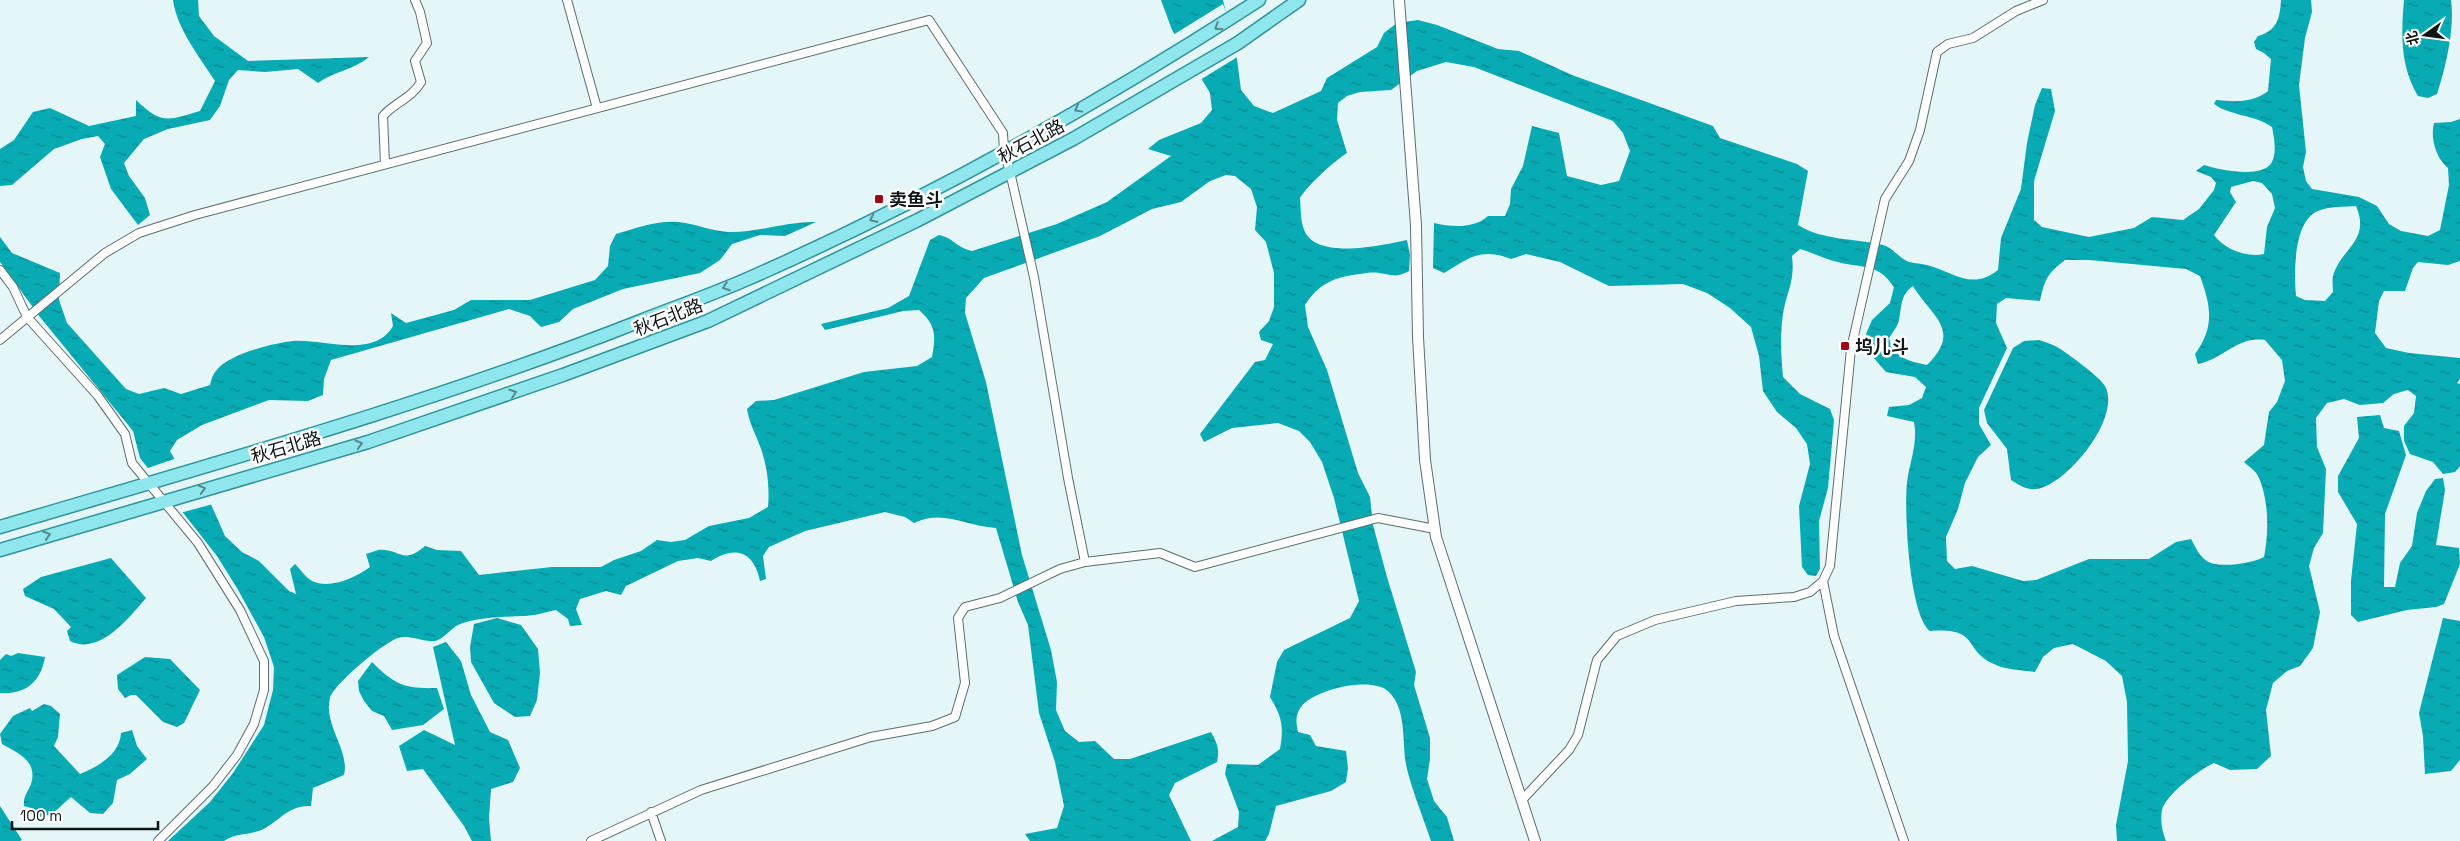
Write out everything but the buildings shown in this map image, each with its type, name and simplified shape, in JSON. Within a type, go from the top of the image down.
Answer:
[{"type":"main road","name":"秋石北路","points":[[0,526],[308,437],[546,358],[751,278],[938,188],[1172,57],[1259,0]]},
{"type":"main road","name":"秋石北路","points":[[0,550],[368,442],[564,375],[708,321],[918,220],[1073,139],[1238,43],[1299,0]]},
{"type":"street","points":[[385,164],[383,116],[388,110],[416,91],[421,82],[415,60],[427,43],[420,12],[415,0]]},
{"type":"street","points":[[567,0],[597,108]]},
{"type":"street","points":[[1400,0],[1416,225],[1418,337],[1424,460],[1435,528],[1535,841]]},
{"type":"street","points":[[1522,800],[1569,750],[1578,735],[1597,660],[1617,636],[1654,620],[1736,601],[1794,597],[1810,592],[1823,581],[1830,566],[1851,349],[1885,199],[1909,161],[1920,130],[1937,52],[1948,44],[1972,38],[2016,11],[2043,0]]},
{"type":"street","points":[[0,340],[105,253],[139,233],[195,215],[929,20],[1003,133],[1004,151],[1034,277],[1068,478],[1085,562]]},
{"type":"street","points":[[0,270],[13,287],[27,318],[98,396],[125,434],[132,463],[198,543],[240,610],[264,661],[264,690],[254,724],[237,754],[213,786],[158,841]]},
{"type":"street","points":[[590,841],[701,790],[861,740],[932,726],[955,717],[965,683],[958,618],[965,607],[1000,598],[1060,569],[1085,562],[1160,553],[1195,567],[1378,518],[1435,528]]},
{"type":"street","points":[[1823,581],[1834,636],[1904,841]]},
{"type":"street","points":[[651,812],[661,841]]},
{"type":"water","points":[[173,0],[198,0],[199,16],[214,36],[248,61],[369,57],[357,65],[318,83],[298,69],[265,72],[238,70],[229,80],[220,106],[210,120],[168,129],[144,139],[124,163],[129,176],[145,198],[150,215],[138,225],[111,189],[100,157],[105,144],[98,136],[82,139],[54,149],[12,185],[0,186],[0,149],[14,140],[33,112],[50,108],[89,126],[136,116],[136,100],[159,117],[180,117],[200,111],[215,81],[184,32],[175,11]]},
{"type":"water","points":[[1161,0],[1223,0],[1237,59],[1241,90],[1254,106],[1273,113],[1321,91],[1327,78],[1377,47],[1384,33],[1397,23],[1418,20],[1437,25],[1498,49],[1519,51],[1572,75],[1713,126],[1720,138],[1797,164],[1808,171],[1798,225],[1808,230],[1829,237],[1883,245],[1907,261],[1937,268],[1962,278],[1979,279],[1998,270],[2001,238],[2021,189],[2027,143],[2035,105],[2042,88],[2051,89],[2055,111],[2034,181],[2034,220],[2042,227],[2089,237],[2134,228],[2152,217],[2183,220],[2199,209],[2214,190],[2216,183],[2211,177],[2196,171],[2204,165],[2230,171],[2250,172],[2267,167],[2272,162],[2275,149],[2272,127],[2257,120],[2227,111],[2214,104],[2216,100],[2250,100],[2268,91],[2271,59],[2256,49],[2254,42],[2258,36],[2269,31],[2276,23],[2280,13],[2281,0],[2311,0],[2312,12],[2305,38],[2299,85],[2306,152],[2303,167],[2306,181],[2312,189],[2359,197],[2377,206],[2389,224],[2401,231],[2428,236],[2440,230],[2449,185],[2448,168],[2440,159],[2435,147],[2434,123],[2451,122],[2460,119],[2460,261],[2448,265],[2418,262],[2413,268],[2405,291],[2384,291],[2379,301],[2375,333],[2386,348],[2409,353],[2460,358],[2460,379],[2457,383],[2460,384],[2460,466],[2455,472],[2443,474],[2433,462],[2410,454],[2404,441],[2404,426],[2414,413],[2416,396],[2408,390],[2394,394],[2383,403],[2360,405],[2344,399],[2327,403],[2316,418],[2317,447],[2326,469],[2323,533],[2314,548],[2309,566],[2320,612],[2313,648],[2300,666],[2287,671],[2273,683],[2266,710],[2271,756],[2257,769],[2230,770],[2214,763],[2184,783],[2170,797],[2162,810],[2162,826],[2166,841],[2117,841],[2116,825],[2128,761],[2127,702],[2122,676],[2106,661],[2073,644],[2054,648],[2043,657],[2035,672],[2003,668],[1984,658],[1964,636],[1957,632],[1930,631],[1923,621],[1917,605],[1913,584],[1906,515],[1907,482],[1915,437],[1914,422],[1887,416],[1889,407],[1909,405],[1922,398],[1926,387],[1915,377],[1886,372],[1872,356],[1866,334],[1872,320],[1890,303],[1894,287],[1888,279],[1875,270],[1833,261],[1800,249],[1792,256],[1792,279],[1781,330],[1783,377],[1800,394],[1830,409],[1834,420],[1828,488],[1819,521],[1820,569],[1816,576],[1808,575],[1802,567],[1799,506],[1810,464],[1807,444],[1796,428],[1777,412],[1763,391],[1759,356],[1751,327],[1730,308],[1707,293],[1683,284],[1609,286],[1560,262],[1526,254],[1511,259],[1483,254],[1468,259],[1444,273],[1433,268],[1434,223],[1462,226],[1476,223],[1488,216],[1505,216],[1510,204],[1511,189],[1523,166],[1532,126],[1559,133],[1567,176],[1601,185],[1619,181],[1630,151],[1623,133],[1613,121],[1474,67],[1446,62],[1417,71],[1391,90],[1360,92],[1347,96],[1338,103],[1337,120],[1347,153],[1321,174],[1300,198],[1303,228],[1312,241],[1323,246],[1337,248],[1368,247],[1407,240],[1410,255],[1409,271],[1397,275],[1370,273],[1335,279],[1316,291],[1305,305],[1308,327],[1327,370],[1358,473],[1370,497],[1373,525],[1416,672],[1414,685],[1430,738],[1430,759],[1427,779],[1434,801],[1447,817],[1454,841],[1431,841],[1407,769],[1403,729],[1395,700],[1389,692],[1381,687],[1357,685],[1330,690],[1317,695],[1301,707],[1296,722],[1298,732],[1310,735],[1316,746],[1346,751],[1348,768],[1346,782],[1331,791],[1276,806],[1269,834],[1265,841],[1212,841],[1238,827],[1239,812],[1225,774],[1227,764],[1258,765],[1280,749],[1281,722],[1270,697],[1277,662],[1284,650],[1350,618],[1359,601],[1334,498],[1322,462],[1310,442],[1299,431],[1278,423],[1232,428],[1204,442],[1200,434],[1255,362],[1265,360],[1273,344],[1261,340],[1259,332],[1269,321],[1274,307],[1274,273],[1266,242],[1255,230],[1257,207],[1251,189],[1235,176],[1226,175],[1210,181],[1181,202],[1152,209],[1100,236],[984,278],[966,298],[965,313],[986,382],[1022,555],[1051,650],[1057,682],[1056,710],[1065,731],[1079,742],[1095,741],[1114,759],[1130,759],[1211,732],[1217,746],[1217,762],[1175,783],[1169,795],[1191,841],[1030,841],[1025,834],[1057,828],[1064,806],[1055,762],[1039,713],[1028,625],[1018,602],[996,528],[945,518],[925,519],[914,523],[905,517],[885,512],[805,531],[769,547],[763,556],[766,579],[760,581],[753,563],[743,554],[728,553],[711,561],[698,558],[678,561],[626,586],[621,595],[606,591],[580,599],[576,609],[582,625],[570,626],[568,619],[556,610],[531,615],[470,621],[459,624],[434,641],[403,637],[391,641],[349,674],[330,698],[330,718],[343,756],[344,775],[313,788],[311,806],[302,806],[288,812],[269,826],[224,841],[168,841],[210,802],[233,773],[264,725],[273,690],[274,667],[264,637],[237,588],[217,556],[140,458],[133,431],[40,317],[0,262],[0,237],[12,253],[60,273],[59,300],[67,323],[126,389],[139,394],[164,388],[181,394],[210,385],[214,374],[222,365],[230,359],[252,350],[293,341],[361,345],[374,342],[385,336],[393,326],[391,313],[406,323],[454,310],[471,300],[530,300],[595,280],[608,266],[610,246],[616,234],[639,227],[663,222],[679,222],[728,232],[739,232],[794,223],[816,222],[785,236],[760,235],[732,244],[720,260],[700,273],[623,289],[573,309],[559,322],[541,327],[530,316],[509,309],[331,360],[324,379],[323,395],[308,401],[269,400],[202,425],[177,440],[170,451],[188,483],[210,502],[225,536],[242,552],[259,561],[289,591],[296,594],[290,569],[295,564],[312,581],[327,584],[335,583],[358,575],[370,567],[366,554],[378,550],[391,551],[406,556],[417,552],[425,546],[437,550],[461,551],[479,575],[552,567],[601,567],[614,560],[641,551],[657,540],[671,542],[685,540],[709,526],[749,518],[768,507],[769,491],[766,468],[747,409],[756,401],[774,400],[864,372],[917,366],[932,357],[934,336],[932,326],[925,315],[919,310],[903,311],[825,330],[821,324],[888,308],[909,296],[930,240],[939,235],[972,251],[1057,224],[1107,202],[1171,156],[1148,149],[1159,140],[1201,123],[1212,110],[1210,93],[1172,30]],"holes":[[[2253,181],[2262,183],[2272,194],[2275,208],[2267,227],[2264,254],[2250,255],[2236,251],[2218,240],[2214,235],[2236,202],[2230,192],[2231,187]],[[2356,206],[2360,218],[2360,228],[2353,244],[2337,266],[2333,276],[2333,292],[2325,301],[2305,300],[2296,296],[2295,262],[2300,236],[2304,225],[2310,217],[2322,209]],[[2065,260],[2089,260],[2186,269],[2200,276],[2209,307],[2206,335],[2195,354],[2198,364],[2216,358],[2246,341],[2255,340],[2265,340],[2282,360],[2285,381],[2277,402],[2269,412],[2264,445],[2244,462],[2254,470],[2262,485],[2267,516],[2267,537],[2264,557],[2236,564],[2219,565],[2202,557],[2191,539],[2176,542],[2149,559],[2089,559],[2036,580],[2023,581],[1972,566],[1955,569],[1947,561],[1946,537],[1958,509],[1965,483],[1978,457],[1991,445],[1979,424],[1979,408],[2007,348],[1996,323],[1997,304],[2006,298],[2040,301],[2043,287],[2050,273]],[[1913,286],[1935,315],[1943,333],[1943,342],[1927,365],[1903,358],[1894,350],[1889,338],[1898,324],[1902,301]]]},
{"type":"water","points":[[2404,0],[2451,0],[2451,34],[2444,72],[2437,94],[2428,98],[2418,96],[2412,85],[2405,61],[2402,37]]},
{"type":"water","points":[[2039,340],[2057,347],[2090,371],[2105,386],[2108,399],[2106,415],[2099,431],[2076,463],[2049,485],[2029,489],[2011,480],[2007,449],[1987,423],[1984,410],[2013,348],[2024,341]]},
{"type":"water","points":[[2380,415],[2384,428],[2399,431],[2406,455],[2385,514],[2384,587],[2395,587],[2400,563],[2412,546],[2417,513],[2426,491],[2435,479],[2443,478],[2445,490],[2436,545],[2459,548],[2460,564],[2444,604],[2436,607],[2407,610],[2358,622],[2351,615],[2351,581],[2357,524],[2338,492],[2338,476],[2359,438],[2357,417]]},
{"type":"water","points":[[111,558],[146,598],[122,624],[102,639],[92,643],[81,644],[70,641],[67,631],[71,627],[54,609],[25,596],[23,589],[41,577]]},
{"type":"water","points":[[497,618],[521,625],[538,649],[540,673],[537,700],[530,716],[515,717],[494,703],[471,662],[470,647],[474,624]]},
{"type":"water","points":[[2443,618],[2460,621],[2460,760],[2451,771],[2425,774],[2423,736],[2419,713]]},
{"type":"water","points":[[446,642],[461,661],[471,695],[490,732],[508,740],[520,768],[513,782],[491,789],[489,818],[491,841],[472,841],[464,826],[423,769],[407,771],[399,746],[424,730],[455,745],[433,647]]},
{"type":"water","points":[[18,653],[45,657],[40,673],[36,680],[24,689],[17,692],[0,693],[0,660],[6,654],[11,656]]},
{"type":"water","points":[[145,657],[170,659],[200,690],[184,723],[177,727],[163,722],[136,695],[125,698],[118,689],[117,675]]},
{"type":"water","points":[[372,662],[387,676],[401,684],[417,688],[437,688],[444,709],[423,725],[392,730],[384,716],[372,711],[359,691],[358,681]]},
{"type":"water","points":[[44,704],[51,706],[60,714],[58,737],[54,746],[80,774],[94,768],[107,759],[117,747],[121,733],[132,730],[137,746],[147,759],[130,774],[117,780],[113,803],[103,814],[90,813],[71,797],[54,812],[39,817],[32,816],[31,808],[24,806],[25,797],[31,784],[32,769],[25,759],[2,744],[0,734],[13,716],[30,708],[32,711]]},
{"type":"water","points":[[0,806],[22,840],[0,841]]},
{"type":"pier","points":[[1223,4],[1232,28],[1239,56],[1200,80],[1173,35]]},
{"type":"pier","points":[[177,458],[190,481],[213,504],[180,513],[145,469]]},
{"type":"place","name":"卖鱼斗","points":[[879,199]]},
{"type":"place","name":"坞儿斗","points":[[1845,346]]}]
